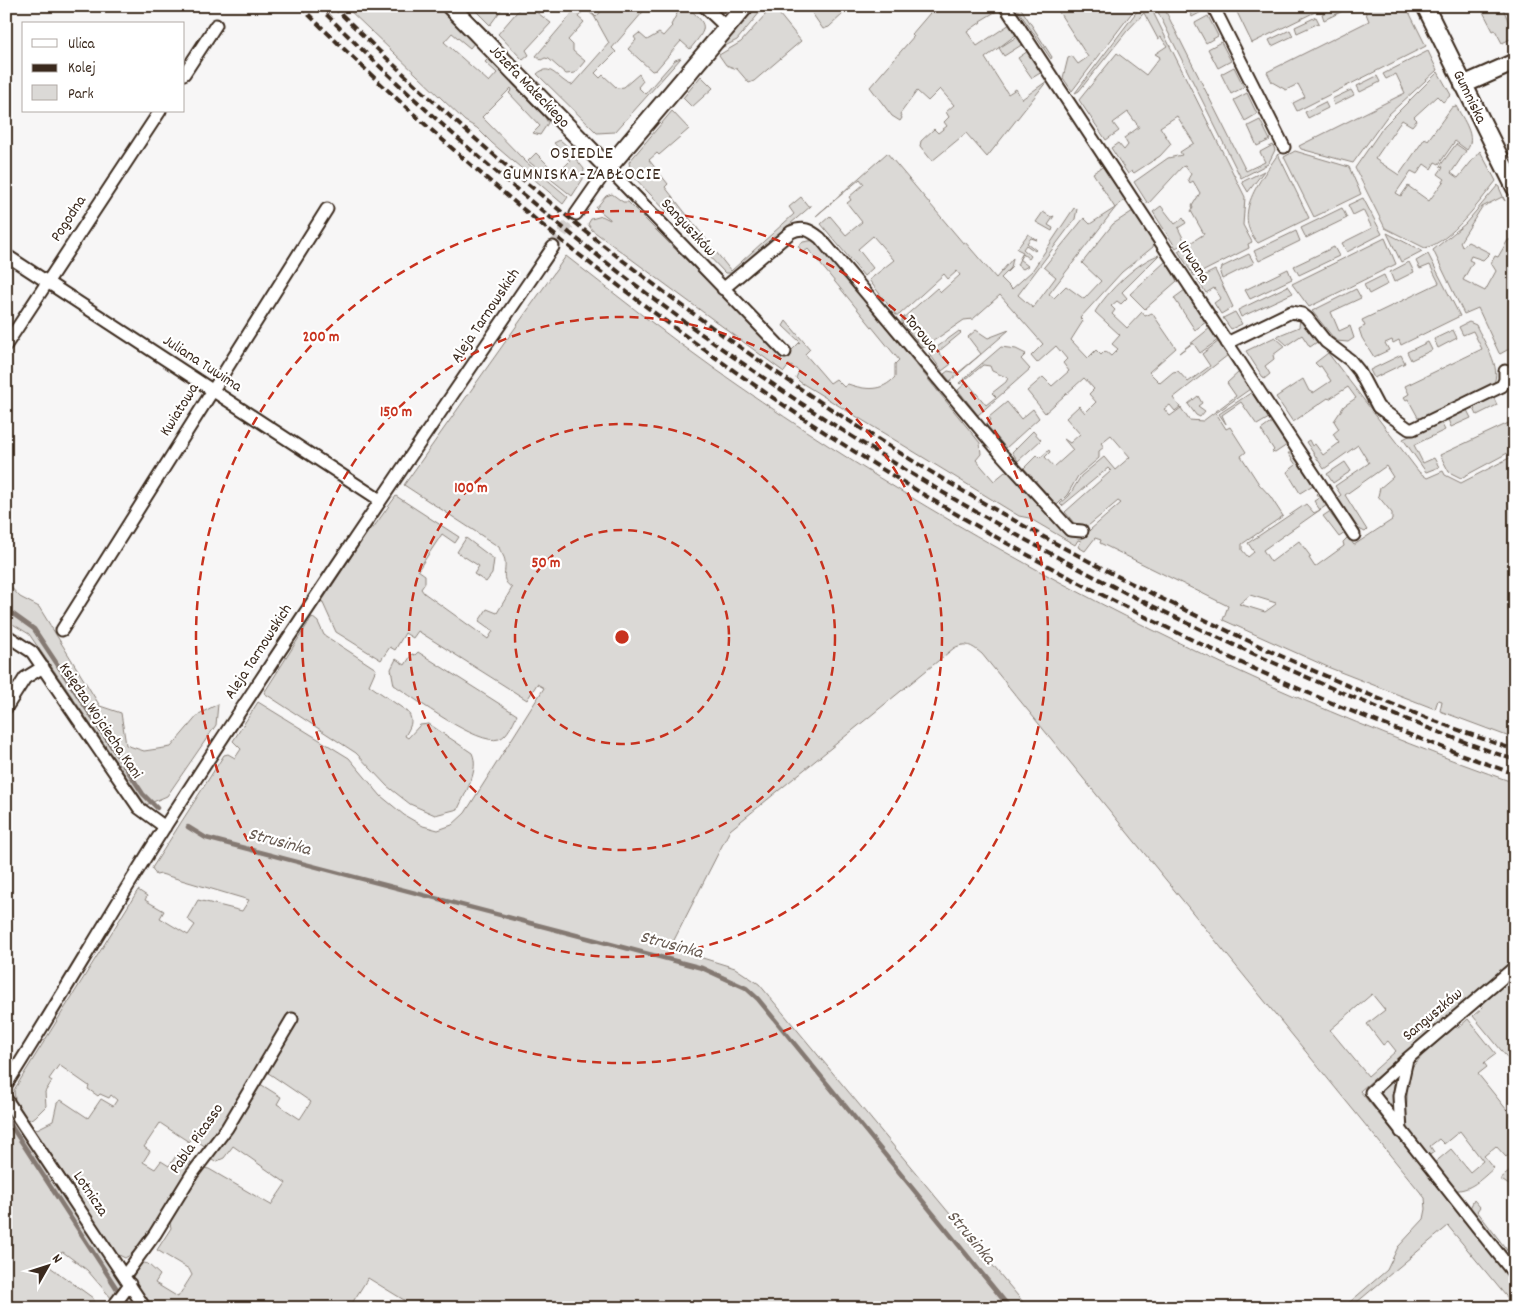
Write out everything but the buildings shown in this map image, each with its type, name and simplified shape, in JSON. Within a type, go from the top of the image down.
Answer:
[{"type":"street","name":"Józefa Małeckiego","points":[[450,6],[608,168]]},
{"type":"street","points":[[704,6],[726,27]]},
{"type":"street","points":[[576,214],[608,168],[745,6]]},
{"type":"street","name":"Urwana","points":[[1005,6],[1354,535]]},
{"type":"street","points":[[1212,6],[1284,147]]},
{"type":"street","name":"Gumniska","points":[[1424,6],[1515,188]]},
{"type":"street","points":[[185,72],[216,25]]},
{"type":"street","points":[[1464,85],[1515,62]]},
{"type":"street","name":"Pogodna","points":[[6,344],[159,112]]},
{"type":"street","name":"Sanguszków","points":[[608,168],[785,352]]},
{"type":"street","name":"Kwiatowa","points":[[62,630],[326,209]]},
{"type":"street","name":"Torowa","points":[[723,289],[791,232],[799,228],[810,230],[820,238],[1002,455],[1070,530],[1082,531]]},
{"type":"street","name":"Aleja Tarnowskich","points":[[6,1085],[165,827],[380,500],[553,247]]},
{"type":"street","name":"Juliana Tuwima","points":[[6,255],[380,500]]},
{"type":"street","points":[[1227,343],[1291,312],[1302,314],[1326,342],[1355,366],[1378,407],[1409,429],[1413,429],[1502,386],[1505,380],[1505,371]]},
{"type":"street","name":"Księdza Wojciecha Kani","points":[[6,635],[32,652],[98,751],[140,808],[165,827]]},
{"type":"street","points":[[6,708],[25,678],[43,667]]},
{"type":"street","name":"Sanguszków","points":[[1401,1133],[1399,1096],[1407,1059],[1515,967]]},
{"type":"street","name":"Pabla Picasso","points":[[112,1308],[192,1174],[227,1128],[292,1019]]},
{"type":"street","points":[[1407,1059],[1371,1092],[1401,1133],[1515,1275]]},
{"type":"street","name":"Lotnicza","points":[[6,1099],[146,1308]]},
{"type":"green space","points":[[345,6],[439,6],[474,43],[470,48],[452,33],[444,42],[489,82],[497,73],[485,62],[489,58],[545,117],[548,123],[540,135],[533,133],[540,126],[509,93],[512,90],[511,88],[482,117],[526,162],[568,197],[563,204],[477,128],[465,121]]},
{"type":"green space","points":[[471,6],[504,6],[490,25]]},
{"type":"green space","points":[[522,6],[539,6],[535,11],[551,23],[526,50],[529,55],[523,60],[498,34]]},
{"type":"green space","points":[[574,6],[585,6],[596,17],[606,6],[648,6],[612,48],[616,52],[595,73],[600,78],[603,75],[617,88],[624,87],[639,74],[643,81],[638,87],[645,94],[675,60],[681,58],[615,132],[597,133],[537,74],[542,71],[551,71],[572,85],[609,43],[594,16],[585,9],[578,17],[584,22],[568,40],[573,45],[573,51],[585,61],[575,73],[566,74],[549,59],[541,60],[536,56],[575,10]]},
{"type":"green space","points":[[681,6],[686,6],[699,18],[703,31],[690,49],[681,41],[656,70],[652,71],[628,49],[636,40],[634,37],[639,33],[647,40],[659,33],[663,36],[672,26]]},
{"type":"green space","points":[[758,6],[765,6],[737,40],[721,48]]},
{"type":"green space","points":[[773,6],[777,6],[775,9],[801,41],[754,81],[749,83],[737,69],[726,65],[719,55],[741,42]]},
{"type":"green space","points":[[819,6],[838,6],[844,13],[829,27],[823,29],[812,13]]},
{"type":"green space","points":[[936,6],[998,6],[1000,9],[980,21],[967,32],[977,46],[1010,24],[1017,34],[985,58],[1008,94],[1016,89],[1022,99],[1047,81],[987,157],[966,133],[932,161],[920,146],[921,141],[934,129],[938,133],[947,126],[944,122],[949,117],[946,112],[954,105],[940,89],[928,101],[917,91],[900,114],[902,118],[900,121],[892,116],[870,87],[914,36],[912,34]]},
{"type":"green space","points":[[1055,6],[1137,6],[1072,91],[1063,78],[1068,58],[1072,56],[1078,64],[1088,57]]},
{"type":"green space","points":[[1141,6],[1150,6],[1245,197],[1243,225],[1252,242],[1248,244],[1249,248],[1194,276],[1178,251],[1204,234],[1191,211],[1200,193],[1193,181],[1190,183],[1188,179],[1191,174],[1185,166],[1182,167],[1148,204],[1134,182],[1168,158],[1182,155],[1180,152],[1194,143],[1177,116],[1160,127],[1171,144],[1160,156],[1134,173],[1132,171],[1128,174],[1111,148],[1118,143],[1124,150],[1128,145],[1124,138],[1139,127],[1128,112],[1113,123],[1119,131],[1106,140],[1079,100],[1117,53],[1146,75],[1160,57],[1155,54],[1167,46],[1161,37],[1158,39],[1144,13],[1127,31],[1079,91],[1075,93]]},
{"type":"green space","points":[[1155,6],[1163,6],[1246,171],[1265,162],[1260,152],[1273,145],[1275,150],[1268,164],[1241,178]]},
{"type":"green space","points":[[1187,6],[1203,6],[1205,10],[1192,17]]},
{"type":"green space","points":[[1234,6],[1327,6],[1252,43]]},
{"type":"green space","points":[[1337,6],[1343,6],[1345,10],[1324,20],[1322,14]]},
{"type":"green space","points":[[1363,6],[1406,6],[1426,46],[1297,111],[1293,103],[1305,97],[1298,84],[1286,90],[1272,82],[1267,72],[1369,21]]},
{"type":"green space","points":[[1480,6],[1502,6],[1515,37],[1502,43],[1495,30],[1493,31]]},
{"type":"green space","points":[[1020,7],[1052,57],[1051,59],[1017,9]]},
{"type":"green space","points":[[1208,16],[1218,36],[1206,43],[1195,23]]},
{"type":"green space","points":[[1316,17],[1319,23],[1297,33],[1295,27]]},
{"type":"green space","points":[[1290,30],[1293,36],[1272,46],[1269,40]]},
{"type":"green space","points":[[1018,36],[1023,44],[1004,56],[999,48]]},
{"type":"green space","points":[[1221,42],[1231,61],[1218,68],[1208,49]]},
{"type":"green space","points":[[1028,51],[1042,72],[1032,78],[1018,58]]},
{"type":"green space","points":[[1428,51],[1437,70],[1388,115],[1353,163],[1301,149],[1299,146],[1405,93],[1396,74],[1386,79],[1383,74]]},
{"type":"green space","points":[[1234,67],[1244,87],[1231,94],[1221,74]]},
{"type":"green space","points":[[1438,72],[1451,95],[1443,102],[1437,96],[1414,117],[1417,120],[1412,126],[1402,120],[1375,159],[1399,175],[1425,138],[1428,140],[1452,107],[1456,106],[1470,134],[1470,145],[1467,150],[1455,141],[1439,164],[1435,162],[1431,169],[1424,164],[1417,174],[1411,171],[1396,193],[1401,196],[1408,186],[1429,201],[1445,179],[1438,174],[1443,167],[1440,166],[1456,144],[1466,151],[1451,173],[1458,178],[1480,151],[1496,181],[1455,229],[1445,238],[1425,248],[1385,228],[1355,168],[1384,126]]},
{"type":"green space","points":[[701,76],[713,88],[692,107],[683,98]]},
{"type":"green space","points":[[1377,76],[1380,82],[1360,92],[1357,86]]},
{"type":"green space","points":[[1351,90],[1354,95],[1334,105],[1332,99]]},
{"type":"green space","points":[[1247,93],[1257,114],[1245,121],[1234,100]]},
{"type":"green space","points":[[1325,102],[1328,108],[1308,118],[1305,112]]},
{"type":"green space","points":[[672,111],[689,129],[659,155],[657,153],[649,160],[668,184],[665,187],[731,271],[794,214],[789,207],[801,197],[808,206],[811,206],[733,273],[725,273],[631,174],[629,162]]},
{"type":"green space","points":[[1260,120],[1270,140],[1257,146],[1248,126]]},
{"type":"green space","points":[[560,140],[572,150],[572,154],[584,169],[583,179],[572,196],[528,161],[536,153],[557,174],[570,161],[554,143]]},
{"type":"green space","points":[[1295,151],[1349,167],[1361,194],[1314,217],[1284,157]]},
{"type":"green space","points":[[887,153],[963,243],[965,242],[996,278],[1013,258],[1011,268],[1001,278],[1012,289],[1032,271],[1074,208],[1077,209],[1075,219],[1018,295],[1033,308],[1056,277],[1044,267],[1084,218],[1090,224],[1115,208],[1093,173],[1104,166],[1126,199],[1116,207],[1049,294],[1054,298],[1066,286],[1084,299],[1101,281],[1082,263],[1113,224],[1133,211],[1154,242],[1153,247],[1122,272],[1080,318],[1083,321],[1071,340],[1088,358],[1096,350],[1101,355],[1105,351],[1111,356],[1118,349],[1112,344],[1120,335],[1095,312],[1124,278],[1151,258],[1159,255],[1122,292],[1127,298],[1121,304],[1117,301],[1111,306],[1115,310],[1112,314],[1127,328],[1142,312],[1145,316],[1152,313],[1176,348],[1149,372],[1160,383],[1173,372],[1178,371],[1188,382],[1210,366],[1202,354],[1219,341],[1228,355],[1173,398],[1180,407],[1175,411],[1170,405],[1164,409],[1170,416],[1181,408],[1189,420],[1203,421],[1236,396],[1227,383],[1239,372],[1250,389],[1216,413],[1226,429],[1230,427],[1246,452],[1241,456],[1283,516],[1242,544],[1242,550],[1248,557],[1254,552],[1248,543],[1306,504],[1314,513],[1320,510],[1263,550],[1271,562],[1299,541],[1311,557],[1309,558],[1315,567],[1344,546],[1343,542],[1348,537],[1354,545],[1392,520],[1392,513],[1378,496],[1380,488],[1393,477],[1386,466],[1345,495],[1367,530],[1365,532],[1357,528],[1337,498],[1341,495],[1335,486],[1369,463],[1358,445],[1324,469],[1306,442],[1309,440],[1312,446],[1315,444],[1323,455],[1339,443],[1333,434],[1339,429],[1334,421],[1344,406],[1356,398],[1348,387],[1293,422],[1276,397],[1303,379],[1309,391],[1313,393],[1331,381],[1321,366],[1319,367],[1315,363],[1328,353],[1419,472],[1427,478],[1443,471],[1445,475],[1461,483],[1515,455],[1515,739],[1440,711],[1442,701],[1438,700],[1435,709],[1330,668],[1223,620],[1228,606],[1100,543],[1101,540],[1095,538],[1085,551],[1078,547],[1081,541],[1078,540],[1075,545],[1029,518],[1019,516],[800,382],[796,378],[799,371],[789,365],[784,372],[592,230],[588,224],[591,219],[602,216],[610,220],[596,208],[606,196],[612,194],[623,202],[628,202],[784,358],[800,342],[783,326],[786,321],[810,349],[805,354],[830,383],[836,379],[844,387],[848,384],[861,388],[885,385],[895,377],[895,364],[899,360],[808,249],[803,253],[798,246],[803,242],[815,240],[980,443],[981,454],[976,460],[994,481],[1005,472],[1012,473],[1070,536],[1083,536],[1121,503],[1118,501],[1088,526],[1074,523],[1065,512],[1111,471],[1108,468],[1062,506],[1060,504],[1069,496],[1081,476],[1104,457],[1115,470],[1130,457],[1111,435],[1101,443],[1104,447],[1099,451],[1099,458],[1078,476],[1067,495],[1057,505],[1024,468],[1037,455],[1040,458],[1049,450],[1050,452],[1045,457],[1054,467],[1073,450],[1064,439],[1070,443],[1080,434],[1066,418],[1079,406],[1085,413],[1096,402],[1089,394],[1094,389],[1084,378],[1045,413],[1027,391],[1043,377],[1052,386],[1069,371],[1063,363],[1067,359],[1056,346],[1037,363],[1031,356],[1043,344],[1000,295],[973,319],[964,320],[923,348],[902,323],[902,319],[937,288],[941,292],[960,275],[957,271],[948,279],[944,274],[899,315],[896,315],[869,280],[894,260],[873,236],[858,249],[873,268],[864,276],[821,224],[830,216],[846,235],[862,222],[847,203],[851,200],[849,197],[864,184],[860,179],[816,216]],"holes":[[[1250,595],[1276,603],[1265,612],[1239,604]]]},
{"type":"green space","points":[[1278,154],[1309,218],[1258,243],[1250,232],[1247,221],[1248,209],[1251,197],[1257,186]]},
{"type":"green space","points":[[1264,171],[1248,192],[1242,182]]},
{"type":"green space","points":[[1498,185],[1505,201],[1502,197],[1482,207],[1460,242],[1462,247],[1468,242],[1490,253],[1483,260],[1471,256],[1469,260],[1473,262],[1463,280],[1485,291],[1496,271],[1491,263],[1495,256],[1498,257],[1508,240],[1511,240],[1515,247],[1514,358],[1509,349],[1499,353],[1478,308],[1464,314],[1433,250],[1465,224]]},
{"type":"green space","points":[[637,188],[722,276],[636,190]]},
{"type":"green space","points":[[1363,198],[1382,234],[1347,252],[1342,243],[1372,228],[1363,210],[1353,215],[1348,205]]},
{"type":"green space","points":[[1161,206],[1175,224],[1183,218],[1186,223],[1178,228],[1185,242],[1176,248],[1153,212]]},
{"type":"green space","points":[[1342,208],[1347,218],[1306,238],[1301,228]]},
{"type":"green space","points":[[1043,212],[1051,217],[1054,216],[1048,225],[1053,228],[1052,231],[1036,222]]},
{"type":"green space","points":[[1296,231],[1300,241],[1259,261],[1254,251]]},
{"type":"green space","points":[[1387,233],[1422,251],[1401,262]]},
{"type":"green space","points":[[1028,234],[1037,240],[1031,238],[1027,243],[1036,250],[1026,245],[1023,249],[1031,256],[1029,259],[1023,254],[1021,257],[1023,252],[1017,249]]},
{"type":"green space","points":[[1385,238],[1396,264],[1309,307],[1292,284]]},
{"type":"green space","points":[[1334,247],[1339,256],[1299,275],[1294,266]]},
{"type":"green space","points":[[1249,254],[1254,263],[1222,279],[1220,273],[1222,267]]},
{"type":"green space","points":[[1428,254],[1460,316],[1401,345],[1399,340],[1393,343],[1392,340],[1385,343],[1389,350],[1374,357],[1362,338],[1359,329],[1365,326],[1362,320],[1439,283],[1430,265],[1420,269],[1416,261]]},
{"type":"green space","points":[[566,256],[715,369],[808,432],[903,493],[1001,550],[1100,603],[1202,654],[1409,744],[1515,783],[1515,959],[1360,1091],[1515,1282],[1515,1307],[1448,1226],[1350,1308],[1343,1308],[1387,1270],[1398,1247],[1424,1219],[1426,1209],[1425,1198],[982,654],[971,647],[962,645],[954,648],[730,830],[670,948],[735,968],[759,984],[1028,1308],[400,1308],[404,1300],[368,1278],[349,1308],[151,1308],[133,1277],[140,1262],[148,1264],[160,1275],[155,1283],[178,1297],[192,1275],[189,1269],[157,1250],[171,1228],[169,1218],[203,1168],[209,1169],[271,1205],[286,1183],[233,1146],[224,1158],[215,1162],[209,1158],[257,1082],[281,1097],[277,1104],[300,1119],[311,1102],[264,1070],[288,1016],[225,1122],[206,1147],[191,1137],[189,1142],[160,1123],[144,1147],[150,1151],[143,1162],[155,1169],[161,1161],[169,1166],[178,1153],[194,1165],[152,1230],[133,1252],[125,1258],[117,1254],[35,1130],[53,1121],[57,1103],[61,1100],[88,1118],[101,1099],[113,1106],[117,1100],[111,1095],[109,1098],[100,1094],[98,1096],[88,1089],[89,1086],[59,1065],[49,1079],[52,1081],[45,1092],[46,1106],[35,1117],[28,1120],[15,1100],[14,1090],[138,890],[147,896],[145,900],[164,911],[160,918],[188,935],[195,925],[187,919],[198,900],[242,911],[249,900],[161,874],[156,875],[152,868],[224,755],[228,754],[235,758],[241,749],[233,741],[258,702],[349,758],[381,796],[404,815],[423,826],[438,830],[452,825],[465,813],[544,688],[537,684],[527,700],[418,631],[413,638],[405,633],[395,650],[390,647],[381,660],[336,632],[322,601],[371,527],[373,528],[396,496],[459,537],[455,543],[442,534],[418,570],[425,575],[425,583],[421,589],[488,639],[493,631],[479,621],[487,609],[497,613],[512,588],[506,582],[504,576],[505,560],[499,547],[404,485]],"holes":[[[1372,994],[1385,1010],[1367,1024],[1383,1045],[1388,1041],[1396,1051],[1368,1076],[1330,1030]]]},
{"type":"green space","points":[[1020,259],[1028,266],[1023,269],[1017,265]]},
{"type":"green space","points":[[1166,261],[1177,281],[1145,309],[1130,294]]},
{"type":"green space","points":[[1409,262],[1414,272],[1394,282],[1390,272]]},
{"type":"green space","points":[[1288,269],[1292,279],[1250,299],[1245,290]]},
{"type":"green space","points":[[1215,270],[1233,307],[1221,314],[1214,303],[1221,298],[1214,288],[1206,293],[1197,279]]},
{"type":"green space","points":[[1384,275],[1388,284],[1369,294],[1364,285]]},
{"type":"green space","points":[[1288,286],[1293,293],[1241,317],[1238,310]]},
{"type":"green space","points":[[1356,289],[1361,298],[1331,312],[1339,331],[1350,326],[1354,338],[1348,342],[1336,341],[1312,311]]},
{"type":"green space","points":[[1185,290],[1206,322],[1195,330],[1174,298]]},
{"type":"green space","points":[[1235,312],[1242,324],[1231,329],[1223,318]]},
{"type":"green space","points":[[1300,319],[1320,340],[1310,347],[1302,335],[1287,345],[1277,336],[1299,327]]},
{"type":"green space","points":[[1469,322],[1476,325],[1491,355],[1496,371],[1493,385],[1420,421],[1408,399],[1406,400],[1404,397],[1409,394],[1405,386],[1482,349],[1473,331],[1463,335],[1459,327]]},
{"type":"green space","points":[[1210,328],[1218,340],[1200,353],[1193,343],[1179,353]]},
{"type":"green space","points":[[976,330],[988,338],[1009,330],[950,381],[944,374],[948,371],[958,373],[981,354],[968,337]]},
{"type":"green space","points":[[1453,330],[1457,338],[1438,348],[1434,339]]},
{"type":"green space","points":[[959,331],[961,333],[938,352],[951,364],[942,371],[929,353]]},
{"type":"green space","points":[[1275,337],[1285,346],[1273,355],[1274,359],[1265,366],[1270,374],[1264,379],[1246,351]]},
{"type":"green space","points":[[1428,342],[1432,350],[1411,360],[1407,352]]},
{"type":"green space","points":[[1001,347],[1016,349],[1026,354],[1021,359],[1030,369],[978,415],[958,390],[967,382],[986,405],[996,397],[992,393],[1006,382],[1008,378],[992,371],[990,366],[983,365],[959,383]]},
{"type":"green space","points":[[1401,355],[1405,363],[1374,378],[1370,370]]},
{"type":"green space","points":[[1252,392],[1269,418],[1257,425],[1241,402],[1222,415],[1226,424],[1219,414]]},
{"type":"green space","points":[[1198,396],[1202,403],[1198,406],[1205,411],[1200,417],[1196,415],[1188,404]]},
{"type":"green space","points":[[1493,396],[1497,405],[1477,415],[1473,406]]},
{"type":"green space","points":[[1007,402],[1021,419],[1033,409],[1039,418],[1006,448],[986,424],[991,420],[989,417]]},
{"type":"green space","points":[[1466,408],[1471,418],[1451,427],[1447,417]]},
{"type":"green space","points":[[1515,420],[1515,449],[1461,478],[1449,472],[1440,455]]},
{"type":"green space","points":[[1440,421],[1445,430],[1414,445],[1423,463],[1434,458],[1439,467],[1426,472],[1403,439]]},
{"type":"green space","points":[[1272,422],[1287,445],[1275,453],[1272,452],[1274,450],[1261,430]]},
{"type":"green space","points":[[1033,431],[1041,440],[1018,461],[1012,452]]},
{"type":"green space","points":[[1288,453],[1292,453],[1313,485],[1300,493],[1287,472],[1296,465]]},
{"type":"green space","points":[[1345,462],[1351,471],[1333,483],[1327,474]]},
{"type":"green space","points":[[1318,492],[1327,505],[1320,510],[1314,501],[1319,498],[1316,494]]},
{"type":"green space","points":[[1329,512],[1345,533],[1339,537],[1323,516]]},
{"type":"green space","points":[[466,538],[494,559],[492,574],[486,582],[474,574],[479,566],[457,552]]},
{"type":"green space","points":[[6,582],[20,597],[39,607],[100,706],[121,713],[126,745],[144,751],[171,747],[199,714],[218,704],[216,725],[167,796],[146,805],[29,634],[6,620]]},
{"type":"green space","points":[[312,617],[318,622],[324,635],[376,669],[369,685],[408,712],[411,722],[405,736],[408,738],[420,725],[429,724],[472,753],[474,760],[473,774],[458,809],[435,815],[410,804],[387,786],[356,753],[264,693]]},
{"type":"green space","points":[[418,652],[517,715],[505,735],[499,739],[489,739],[477,735],[430,710],[394,685],[391,669],[396,659],[405,665],[412,654],[415,655]]},
{"type":"green space","points":[[1515,976],[1515,1067],[1473,1016],[1483,1007],[1482,1004]]},
{"type":"green space","points":[[1468,1019],[1496,1054],[1484,1063],[1487,1067],[1478,1074],[1515,1120],[1515,1150],[1506,1157],[1496,1146],[1484,1156],[1494,1168],[1470,1187],[1453,1190],[1433,1164],[1451,1149],[1470,1172],[1483,1161],[1460,1131],[1444,1144],[1439,1139],[1430,1146],[1434,1152],[1427,1157],[1409,1133],[1406,1119],[1408,1076],[1413,1066],[1423,1055],[1455,1027],[1458,1028]]},
{"type":"green space","points":[[1391,1082],[1394,1083],[1392,1108],[1380,1093]]},
{"type":"green space","points":[[6,1112],[13,1118],[123,1285],[112,1299],[87,1270],[63,1252],[55,1256],[50,1267],[93,1298],[97,1308],[9,1308],[6,1306]]},
{"type":"green space","points":[[1515,1167],[1515,1189],[1500,1179]]},
{"type":"green space","points":[[1474,1200],[1480,1207],[1477,1211],[1507,1250],[1504,1252],[1471,1211],[1470,1208]]},
{"type":"green space","points":[[129,1295],[137,1308],[119,1308]]},
{"type":"waterway","name":"Strusinka","points":[[6,613],[13,614],[34,629],[143,794],[157,808]]},
{"type":"waterway","name":"Strusinka","points":[[188,827],[206,838],[702,968],[746,988],[758,999],[1010,1308]]},
{"type":"waterway","points":[[6,1118],[117,1289]]},
{"type":"waterway","points":[[125,1300],[130,1308]]},
{"type":"tunnel","points":[[553,247],[576,214]]},
{"type":"railway","points":[[300,6],[433,131],[571,248],[715,357],[864,458],[1019,550],[1179,634],[1345,708],[1515,774]]},
{"type":"railway","points":[[318,6],[426,110],[539,208],[656,301],[778,388],[904,469],[1033,544],[1166,613],[1355,698],[1515,760]]},
{"type":"railway","points":[[333,6],[429,97],[528,184],[630,266],[736,344],[845,418],[957,487],[1071,552],[1189,612],[1349,686],[1432,720],[1515,750]]},
{"type":"district","name":"OSIEDLE GUMNISKA-ZABŁOCIE","points":[[582,164]]}]
